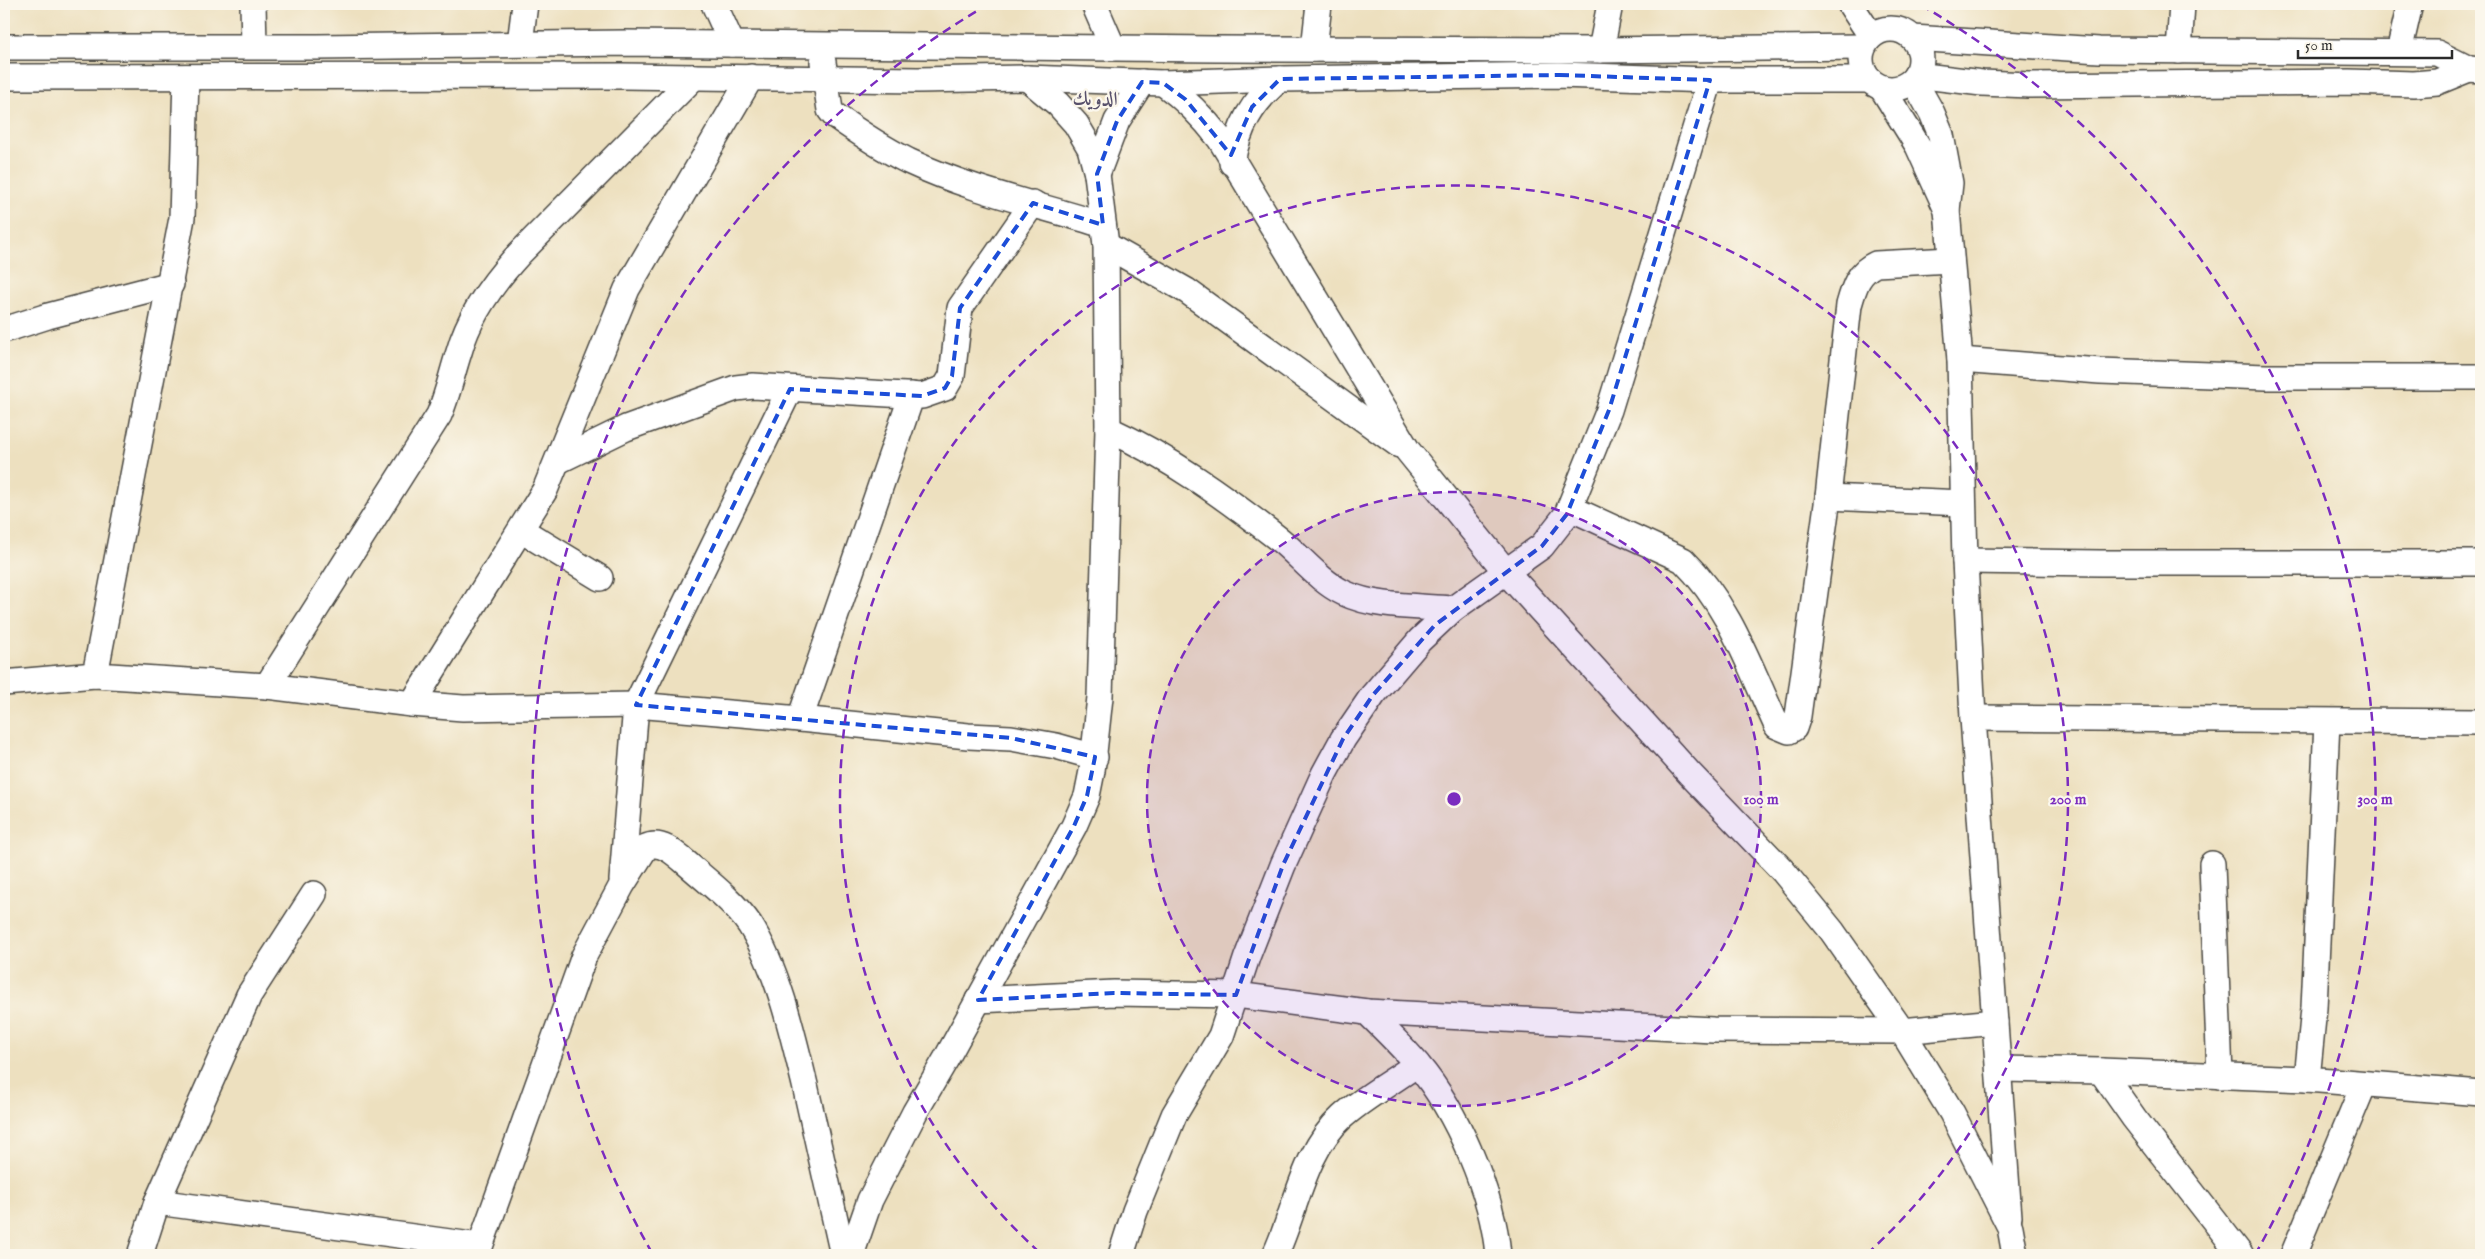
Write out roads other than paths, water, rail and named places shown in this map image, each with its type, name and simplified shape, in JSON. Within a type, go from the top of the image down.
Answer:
[{"type":"street","points":[[253,4],[254,46]]},
{"type":"street","points":[[520,43],[525,4]]},
{"type":"street","points":[[714,4],[732,44]]},
{"type":"street","points":[[1094,4],[1112,48]]},
{"type":"street","points":[[1314,49],[1319,4]]},
{"type":"street","points":[[1601,50],[1610,4]]},
{"type":"street","points":[[1850,4],[1866,42],[1860,61],[1914,139],[1947,210]]},
{"type":"street","points":[[2179,51],[2182,4]]},
{"type":"street","points":[[2399,52],[2410,4]]},
{"type":"street","points":[[4,47],[520,43],[1601,50],[1866,42],[1882,30],[1893,28],[1904,32],[1913,38],[1918,46],[1921,56],[1915,78],[1941,135],[1950,183],[1947,210],[1960,360],[1965,561],[1973,718],[2010,1227],[2015,1255]]},
{"type":"street","points":[[1913,38],[2065,49],[2437,53],[2475,69]]},
{"type":"street","points":[[822,45],[828,105],[834,115],[873,142],[910,161],[961,181],[1032,203],[1105,235],[1187,291],[1408,451]]},
{"type":"street","points":[[1357,77],[1360,49]]},
{"type":"street","points":[[4,78],[751,77],[1027,78],[1152,82],[1559,75],[1875,84],[1892,90],[1902,87],[1915,78],[2029,85],[2349,82],[2414,84],[2437,82],[2475,69]]},
{"type":"street","points":[[95,675],[171,284],[182,218],[186,77]]},
{"type":"street","points":[[267,686],[439,415],[450,388],[459,350],[479,307],[506,268],[694,77]]},
{"type":"street","points":[[412,704],[545,490],[627,289],[751,77]]},
{"type":"street","points":[[851,1255],[870,1200],[915,1112],[1074,826],[1087,796],[1095,758],[1100,697],[1108,429],[1105,235],[1097,174],[1090,148],[1076,124],[1058,104],[1027,78]]},
{"type":"street","points":[[1232,163],[1235,143],[1252,107],[1280,79]]},
{"type":"street","points":[[1120,1255],[1135,1211],[1174,1115],[1221,1036],[1247,957],[1283,866],[1339,745],[1373,695],[1435,625],[1542,546],[1554,534],[1570,508],[1609,410],[1710,80]]},
{"type":"street","points":[[1152,82],[1184,99],[1204,118],[1220,139],[1232,163],[1408,451],[1507,573],[1690,774],[1783,871],[1832,931],[1902,1031],[1952,1113],[2010,1227]]},
{"type":"street","points":[[1097,174],[1117,121],[1152,82]]},
{"type":"street","points":[[558,461],[626,428],[724,390],[753,386],[922,396],[945,388],[952,376],[960,308],[1032,203]]},
{"type":"street","points":[[1570,508],[1683,560],[1696,572],[1722,609],[1739,639],[1777,726],[1789,731],[1794,728],[1798,716],[1828,497],[1849,306],[1854,288],[1866,269],[1876,264],[1951,260]]},
{"type":"street","points":[[4,330],[48,316],[171,284]]},
{"type":"street","points":[[1960,360],[2100,371],[2266,377],[2481,377]]},
{"type":"street","points":[[622,885],[636,705],[790,389]]},
{"type":"street","points":[[800,719],[912,395]]},
{"type":"street","points":[[1108,429],[1155,452],[1204,484],[1282,542],[1343,592],[1356,598],[1391,604],[1453,610]]},
{"type":"street","points":[[1828,497],[1963,503]]},
{"type":"street","points":[[521,530],[600,578]]},
{"type":"street","points":[[1965,561],[2481,563]]},
{"type":"street","points":[[4,683],[95,675],[267,686],[412,704],[464,708],[636,705],[968,736],[1011,738],[1056,746],[1095,758]]},
{"type":"street","points":[[1973,718],[2481,722]]},
{"type":"street","points":[[2307,1080],[2314,1008],[2327,722]]},
{"type":"street","points":[[157,1202],[478,1250],[584,956],[622,885],[646,847],[660,844],[708,881],[750,926],[774,979],[792,1033],[843,1255]]},
{"type":"street","points":[[2212,864],[2220,1076]]},
{"type":"street","points":[[140,1255],[157,1202],[249,995],[314,894]]},
{"type":"street","points":[[978,1000],[1114,993],[1236,995],[1367,1012],[1713,1030],[1902,1031],[1995,1022]]},
{"type":"street","points":[[1367,1012],[1418,1064],[1444,1100],[1464,1138],[1485,1196],[1497,1241],[1498,1255]]},
{"type":"street","points":[[1275,1255],[1310,1166],[1325,1138],[1342,1117],[1418,1064]]},
{"type":"street","points":[[2000,1070],[2101,1071],[2307,1080],[2481,1093]]},
{"type":"street","points":[[2101,1071],[2134,1118],[2241,1255]]},
{"type":"street","points":[[2293,1255],[2364,1084]]},
{"type":"district","name":"الدويك","points":[[1095,98]]}]
